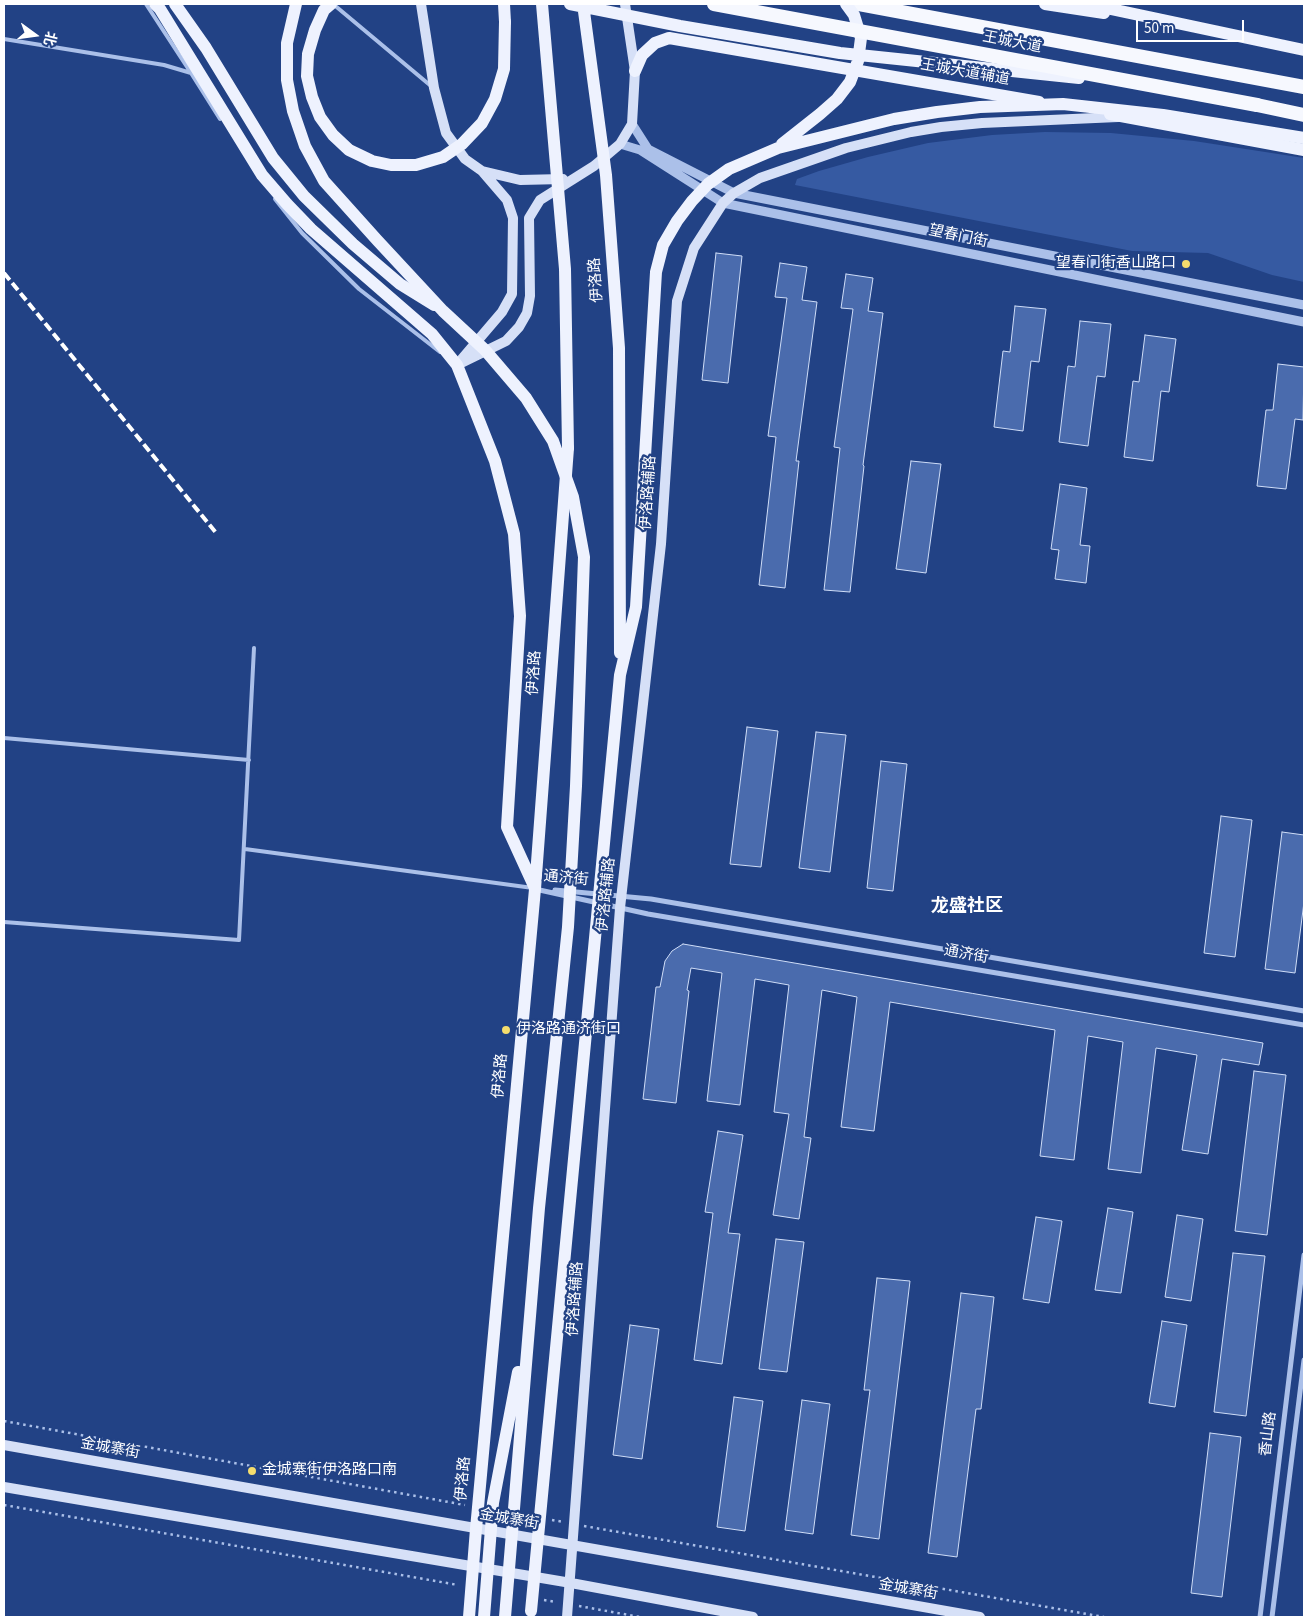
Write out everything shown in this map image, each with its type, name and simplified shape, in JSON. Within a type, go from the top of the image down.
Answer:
[{"type":"highway","name":"王城大道","points":[[714,4],[1304,115]]},
{"type":"highway","name":"王城大道","points":[[859,4],[1304,87]]},
{"type":"main road","points":[[155,4],[262,175],[311,229],[432,334],[457,365],[495,461],[514,534],[520,616],[507,827],[535,889]]},
{"type":"main road","points":[[175,4],[206,48],[273,158],[304,196],[353,244],[400,284],[443,311]]},
{"type":"main road","points":[[296,4],[287,43],[287,80],[293,112],[305,146],[324,180],[376,240],[443,311],[485,350],[526,398],[553,442],[572,497],[584,557],[576,786],[568,927],[539,1208],[505,1617]]},
{"type":"main road","points":[[332,4],[324,10],[315,30],[308,54],[307,76],[312,97],[320,117],[333,135],[349,150],[372,161],[392,165],[416,165],[443,157],[462,144],[482,123],[495,99],[504,69],[504,4]]},
{"type":"main road","points":[[421,4],[434,88],[446,133],[465,159],[482,171],[507,200],[513,218],[512,294],[502,312],[457,365]]},
{"type":"main road","name":"伊洛路","points":[[469,1617],[535,889],[568,448],[566,269],[542,4]]},
{"type":"main road","points":[[570,4],[680,26],[840,53],[1137,84]]},
{"type":"main road","name":"伊洛路","points":[[583,4],[606,175],[619,348],[620,675]]},
{"type":"main road","points":[[457,365],[506,341],[519,327],[527,313],[530,296],[529,218],[540,200],[594,166],[620,144],[632,124],[636,70],[625,4]]},
{"type":"main road","points":[[778,148],[837,99],[850,82],[858,61],[861,38],[854,15],[846,4]]},
{"type":"main road","points":[[1045,4],[1304,45]]},
{"type":"main road","points":[[1088,4],[1304,50]]},
{"type":"main road","name":"王城大道辅道","points":[[636,70],[642,55],[655,42],[669,38],[1122,116],[1304,150]]},
{"type":"main road","points":[[531,1614],[620,675],[636,607],[656,272],[663,245],[687,208],[708,184],[729,170],[778,148],[894,119],[980,107],[1063,104],[1163,115],[1304,138]]},
{"type":"main road","name":"伊洛路辅路","points":[[568,1617],[620,908],[661,544],[676,301],[694,248],[723,203],[734,193],[760,178],[846,148],[911,132],[982,124],[1122,116]]},
{"type":"main road","points":[[482,171],[520,180],[571,179]]},
{"type":"main road","points":[[484,1617],[493,1503],[531,1308]]},
{"type":"main road","name":"金城寨街","points":[[4,1445],[980,1617]]},
{"type":"main road","points":[[4,1486],[571,1583],[753,1617]]},
{"type":"street","name":"望春门街","points":[[632,124],[648,148],[734,193],[1304,305]]},
{"type":"street","name":"望春门街","points":[[620,144],[640,150],[723,203],[1304,322]]},
{"type":"street","name":"通济街","points":[[535,889],[652,899],[1304,1011]]},
{"type":"street","name":"通济街","points":[[535,889],[620,908],[1304,1024]]},
{"type":"street","name":"香山路","points":[[1260,1617],[1304,1255]]},
{"type":"street","name":"香山路","points":[[1272,1617],[1304,1360]]},
{"type":"lane","points":[[146,4],[222,121]]},
{"type":"lane","points":[[332,4],[434,88]]},
{"type":"lane","points":[[4,39],[164,65],[191,73]]},
{"type":"lane","points":[[242,153],[268,191]]},
{"type":"lane","points":[[274,198],[302,233],[358,289],[457,365]]},
{"type":"lane","points":[[4,922],[239,940],[254,648]]},
{"type":"lane","points":[[4,738],[249,760]]},
{"type":"lane","points":[[245,849],[535,889]]},
{"type":"path","points":[[4,1506],[472,1588]]},
{"type":"path","points":[[540,1600],[640,1617]]},
{"type":"shaded area","points":[[1045,132],[1111,133],[1194,141],[1304,158],[1304,282],[1272,275],[1208,253],[1132,251],[795,185],[797,179],[819,171],[928,143],[992,135]]},
{"type":"building","points":[[716,253],[742,256],[728,383],[702,380]]},
{"type":"building","points":[[780,263],[807,267],[802,300],[817,302],[796,461],[799,461],[785,588],[759,585],[776,437],[768,436],[787,298],[775,297]]},
{"type":"building","points":[[846,274],[873,278],[868,311],[883,313],[863,465],[850,592],[824,590],[840,448],[834,447],[853,309],[841,308]]},
{"type":"building","points":[[1015,306],[1046,309],[1039,362],[1031,361],[1023,431],[994,427],[1003,351],[1010,352]]},
{"type":"building","points":[[1080,321],[1111,324],[1105,377],[1097,376],[1088,446],[1059,442],[1068,366],[1075,367]]},
{"type":"building","points":[[1145,335],[1176,339],[1169,392],[1161,391],[1153,461],[1124,457],[1133,381],[1139,382]]},
{"type":"building","points":[[1278,364],[1304,367],[1303,420],[1295,419],[1286,489],[1257,486],[1266,410],[1273,410]]},
{"type":"building","points":[[911,461],[941,464],[926,573],[896,569]]},
{"type":"building","points":[[1060,484],[1087,488],[1080,545],[1090,546],[1086,583],[1055,579],[1059,550],[1051,549]]},
{"type":"building","points":[[747,727],[778,731],[761,867],[730,864]]},
{"type":"building","points":[[816,732],[846,735],[830,872],[799,868]]},
{"type":"building","points":[[881,761],[907,764],[893,891],[867,888]]},
{"type":"building","points":[[1221,816],[1252,820],[1235,957],[1204,953]]},
{"type":"building","points":[[1282,832],[1304,835],[1304,902],[1295,973],[1265,969]]},
{"type":"building","points":[[683,944],[1263,1043],[1259,1065],[1222,1059],[1208,1154],[1182,1150],[1197,1055],[1156,1048],[1141,1173],[1108,1169],[1123,1042],[1088,1036],[1074,1160],[1040,1156],[1055,1030],[890,1002],[874,1131],[841,1127],[857,997],[822,990],[804,1137],[811,1138],[799,1219],[773,1215],[789,1114],[774,1112],[789,985],[755,979],[740,1105],[707,1101],[722,973],[691,968],[687,990],[689,991],[676,1103],[643,1099],[656,987],[660,987],[665,961],[672,951]]},
{"type":"building","points":[[1254,1071],[1286,1075],[1267,1235],[1235,1231]]},
{"type":"building","points":[[718,1131],[743,1135],[728,1233],[740,1234],[722,1364],[694,1360],[713,1213],[705,1212]]},
{"type":"building","points":[[1108,1208],[1133,1212],[1121,1293],[1095,1290]]},
{"type":"building","points":[[1177,1215],[1203,1219],[1191,1301],[1165,1297]]},
{"type":"building","points":[[1036,1217],[1062,1221],[1049,1303],[1023,1299]]},
{"type":"building","points":[[776,1239],[804,1242],[787,1372],[759,1369]]},
{"type":"building","points":[[1233,1253],[1265,1256],[1246,1416],[1214,1412]]},
{"type":"building","points":[[877,1278],[910,1281],[879,1539],[851,1535],[870,1390],[864,1390]]},
{"type":"building","points":[[961,1293],[994,1297],[981,1409],[976,1409],[957,1557],[928,1553]]},
{"type":"building","points":[[1162,1321],[1187,1325],[1175,1407],[1149,1403]]},
{"type":"building","points":[[630,1325],[659,1329],[642,1459],[613,1455]]},
{"type":"building","points":[[734,1397],[763,1401],[745,1531],[717,1527]]},
{"type":"building","points":[[802,1400],[830,1404],[813,1534],[785,1530]]},
{"type":"building","points":[[1210,1433],[1241,1437],[1222,1597],[1191,1593]]},
{"type":"railway","points":[[4,273],[217,534]]},
{"type":"place","name":"望春门街香山路口","points":[[1186,264]]},
{"type":"place","name":"伊洛路通济街口","points":[[506,1030]]},
{"type":"place","name":"金城寨街伊洛路口南","points":[[252,1471]]},
{"type":"district","name":"龙盛社区","points":[[967,907]]}]
